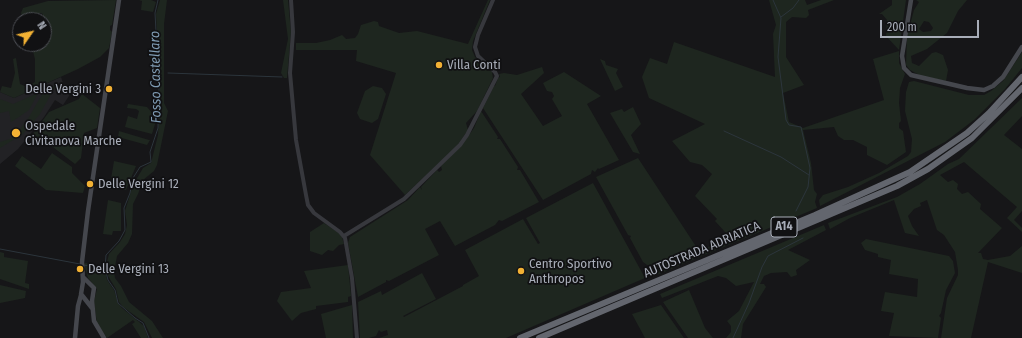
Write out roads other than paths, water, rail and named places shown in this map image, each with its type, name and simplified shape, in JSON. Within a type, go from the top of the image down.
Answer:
[{"type":"highway","name":"AUTOSTRADA ADRIATICA","points":[[520,338],[898,178],[924,163],[967,132],[994,108],[1022,76]]},
{"type":"highway","name":"AUTOSTRADA ADRIATICA","points":[[539,338],[897,186],[934,166],[972,138],[1022,88]]},
{"type":"main road","points":[[92,308],[84,297],[82,287],[82,264],[88,211],[120,0]]},
{"type":"main road","points":[[911,0],[902,56],[904,68],[911,75],[967,88],[984,90],[993,86],[1003,77],[1022,47]]},
{"type":"main road","points":[[83,277],[95,291],[92,308],[94,321],[104,338]]},
{"type":"main road","points":[[82,287],[86,284],[91,285]]},
{"type":"main road","points":[[75,338],[79,303],[84,297],[93,296]]},
{"type":"street","points":[[291,0],[293,32],[290,73],[296,140],[307,201],[317,216],[344,236],[352,278],[357,338]]},
{"type":"street","points":[[344,236],[404,199],[460,145],[467,135],[497,76],[495,72],[478,56],[475,47],[476,40],[493,0]]},
{"type":"waterway","name":"Fosso Castellaro","points":[[149,338],[143,323],[118,303],[115,290],[108,280],[105,268],[106,255],[119,241],[125,230],[124,208],[130,193],[133,178],[140,167],[151,162],[150,152],[158,128],[159,88],[155,13],[158,0]]},
{"type":"waterway","points":[[773,0],[781,18],[778,57],[786,120],[789,125],[801,127],[810,168],[808,187],[796,211]]},
{"type":"waterway","points":[[781,17],[793,8],[799,0]]},
{"type":"waterway","points":[[168,73],[282,77]]},
{"type":"waterway","points":[[724,131],[781,157],[809,175]]},
{"type":"waterway","points":[[733,338],[749,303],[762,267],[768,256],[803,238]]},
{"type":"waterway","points":[[0,249],[80,264]]},
{"type":"waterway","points":[[83,265],[105,268]]},
{"type":"place","name":"Villa Conti","points":[[439,65]]},
{"type":"place","name":"Delle Vergini 3","points":[[109,89]]},
{"type":"place","name":"Ospedale Civitanova Marche","points":[[16,133]]},
{"type":"place","name":"Delle Vergini 12","points":[[90,184]]},
{"type":"place","name":"Delle Vergini 13","points":[[80,269]]},
{"type":"place","name":"Centro Sportivo Anthropos","points":[[521,271]]}]
